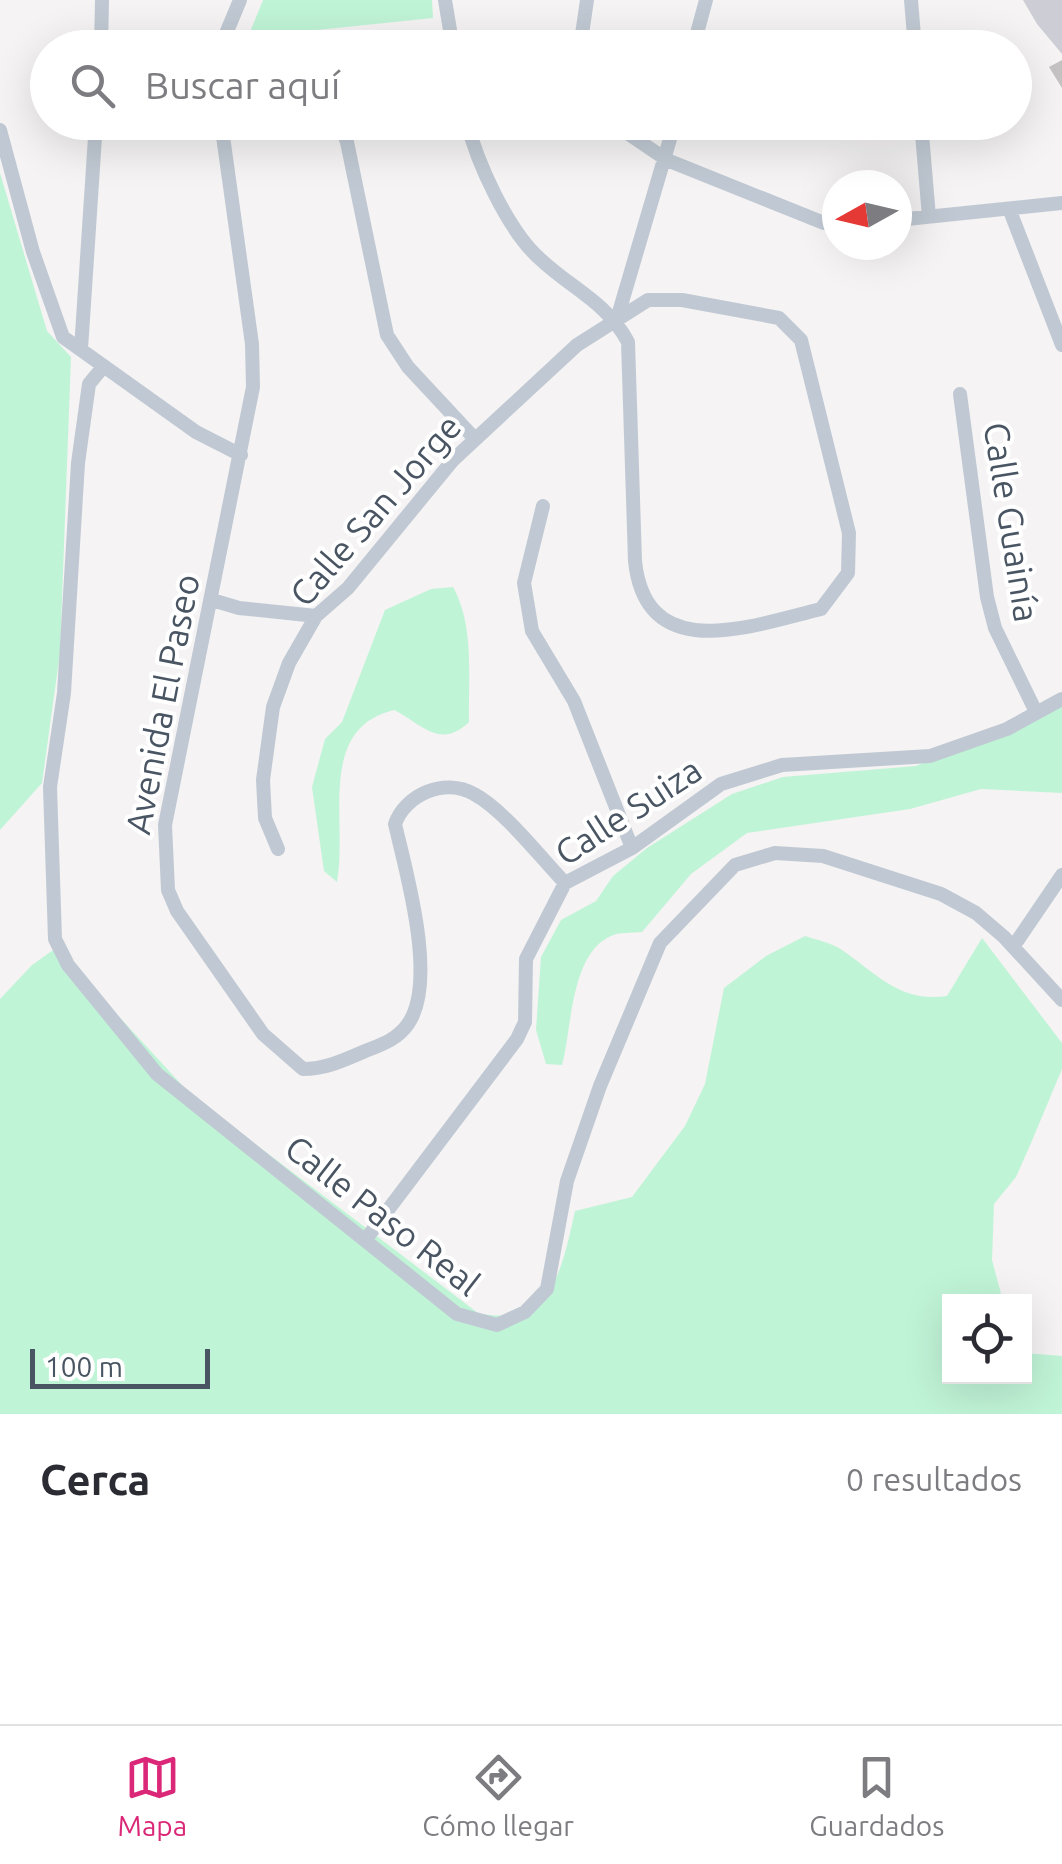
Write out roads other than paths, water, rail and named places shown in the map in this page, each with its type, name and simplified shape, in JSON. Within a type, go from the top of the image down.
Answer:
[{"type":"street","points":[[101,30],[102,0]]},
{"type":"street","points":[[228,30],[240,0]]},
{"type":"street","points":[[445,0],[449,30]]},
{"type":"street","points":[[583,30],[587,0]]},
{"type":"street","points":[[698,30],[706,0]]},
{"type":"street","points":[[911,0],[913,30]]},
{"type":"street","points":[[0,130],[53,316],[63,337],[196,432],[241,455]]},
{"type":"street","points":[[81,349],[95,140]]},
{"type":"street","name":"Avenida El Paseo","points":[[224,140],[252,344],[253,386],[164,825],[168,890],[177,911],[264,1034],[304,1069],[322,1069],[391,1041],[409,1022],[417,1002],[419,948],[395,824],[400,809],[409,801],[442,789],[472,792],[565,884]]},
{"type":"street","points":[[346,140],[387,335],[408,367],[475,439]]},
{"type":"street","points":[[475,140],[508,220],[522,240],[545,264],[616,320],[671,140]]},
{"type":"street","points":[[638,140],[667,160],[822,222]]},
{"type":"street","points":[[923,140],[929,217]]},
{"type":"street","points":[[912,219],[1062,203]]},
{"type":"street","points":[[1010,211],[1062,345]]},
{"type":"street","name":"Calle San Jorge","points":[[278,849],[265,818],[266,741],[284,674],[316,616],[348,588],[475,439],[577,345],[616,320],[648,300],[682,300],[780,318],[801,340],[848,533],[848,573],[820,609],[708,633],[680,629],[663,621],[650,607],[637,579],[630,359],[628,342],[616,320]]},
{"type":"street","name":"Calle Paso Real","points":[[103,368],[90,384],[78,463],[64,694],[50,786],[54,939],[68,966],[157,1074],[192,1106],[470,1321],[497,1325],[525,1312],[547,1289],[567,1180],[660,943],[735,865],[794,852],[864,866],[963,904],[1062,1000]]},
{"type":"street","name":"Calle Guainía","points":[[960,394],[987,597],[1000,640],[1036,712]]},
{"type":"street","points":[[543,506],[524,584],[529,620],[543,653],[574,701],[632,848]]},
{"type":"street","points":[[212,600],[239,608],[316,616]]},
{"type":"street","name":"Calle Suiza","points":[[366,1239],[517,1039],[524,1022],[526,959],[565,884],[632,848],[721,784],[782,765],[930,756],[1008,729],[1062,699]]},
{"type":"street","points":[[1012,948],[1062,875]]}]
